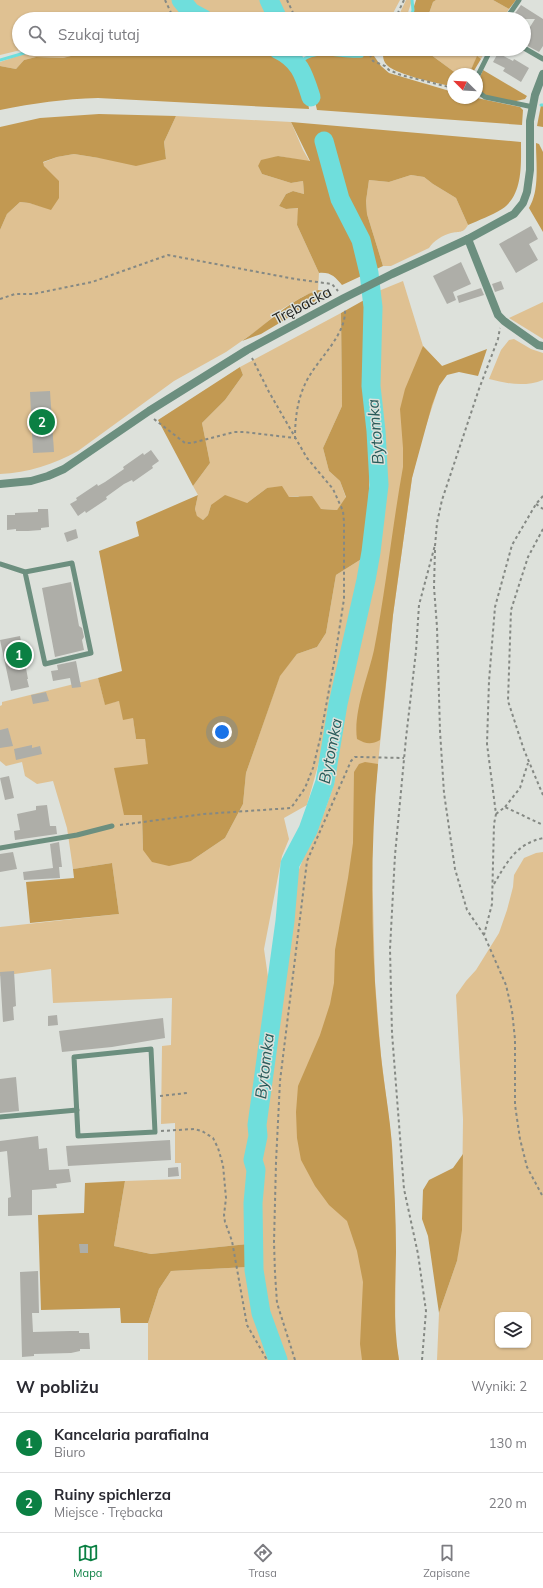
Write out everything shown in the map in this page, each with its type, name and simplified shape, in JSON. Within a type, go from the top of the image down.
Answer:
[{"type":"street","name":"Trębacka","points":[[0,484],[31,481],[64,469],[149,411],[247,350],[344,298],[468,239],[504,221],[514,214],[523,203],[527,192],[530,170],[530,121],[535,95],[543,74]]},
{"type":"street","points":[[468,239],[498,315],[538,345],[543,346]]},
{"type":"lane","points":[[511,12],[519,0]]},
{"type":"lane","points":[[531,52],[543,60]]},
{"type":"lane","points":[[482,68],[488,56]]},
{"type":"lane","points":[[483,96],[532,107]]},
{"type":"lane","points":[[0,564],[25,572],[72,563],[92,653],[45,664],[25,572]]},
{"type":"lane","points":[[0,848],[77,835],[112,826]]},
{"type":"lane","points":[[151,1049],[153,1096],[155,1132],[78,1136],[74,1057],[151,1049]]},
{"type":"lane","points":[[0,1117],[77,1110]]},
{"type":"path","points":[[165,0],[171,12]]},
{"type":"path","points":[[287,0],[293,12]]},
{"type":"path","points":[[398,12],[404,0]]},
{"type":"path","points":[[370,56],[372,61],[385,66],[389,70],[408,77],[447,87]]},
{"type":"path","points":[[0,299],[15,294],[33,294],[92,282],[168,255],[295,279],[332,284],[344,298],[345,316],[338,335],[309,376],[299,401],[294,438]]},
{"type":"path","points":[[422,1360],[426,1311],[418,1254],[404,1189],[392,1033],[390,949],[394,855],[416,651],[419,604],[435,545],[442,500],[498,339],[500,328],[498,315]]},
{"type":"path","points":[[112,826],[204,814],[290,808],[305,788],[313,768],[336,657],[344,599],[345,580],[343,511],[333,489],[307,458],[294,438],[247,350]]},
{"type":"path","points":[[154,419],[185,443],[192,443],[234,432],[294,438]]},
{"type":"path","points":[[484,935],[492,904],[493,840],[496,814],[487,744],[489,681],[495,607],[512,545],[536,504],[543,496]]},
{"type":"path","points":[[536,504],[543,509]]},
{"type":"path","points":[[543,529],[528,557],[511,610],[508,701],[529,762],[543,795]]},
{"type":"path","points":[[435,545],[434,587],[438,627],[440,730],[444,793],[457,876],[467,910],[484,935],[506,985],[512,1011],[515,1039],[515,1105],[520,1138],[526,1167],[543,1197]]},
{"type":"path","points":[[295,1360],[277,1302],[274,1242],[280,1081],[307,861],[351,761],[359,757],[404,758]]},
{"type":"path","points":[[496,814],[505,807],[520,788],[529,762]]},
{"type":"path","points":[[505,807],[543,825]]},
{"type":"path","points":[[493,885],[510,858],[524,845],[543,838]]},
{"type":"path","points":[[153,1096],[187,1092]]},
{"type":"path","points":[[155,1132],[194,1129],[202,1131],[213,1138],[218,1148],[223,1165],[226,1198],[224,1215],[225,1222],[232,1241],[247,1325],[267,1360]]},
{"type":"shaded area","points":[[0,0],[173,0],[184,12],[12,12],[12,52],[0,55]]},
{"type":"shaded area","points":[[187,0],[260,0],[266,12],[199,12]]},
{"type":"shaded area","points":[[274,0],[400,0],[394,12],[279,12]]},
{"type":"shaded area","points":[[406,0],[412,0],[408,12],[400,12]]},
{"type":"shaded area","points":[[416,0],[436,0],[433,2],[429,12],[412,12]]},
{"type":"shaded area","points":[[436,0],[493,0],[509,9],[507,12],[429,12],[433,2]]},
{"type":"shaded area","points":[[493,0],[516,0],[509,9]]},
{"type":"shaded area","points":[[17,56],[71,56],[63,58],[36,57],[24,60],[16,69],[0,66],[0,62]]},
{"type":"shaded area","points":[[71,56],[277,56],[296,69],[300,75],[307,96],[309,109],[98,98],[73,99],[25,105],[0,110],[0,66],[16,69],[24,60],[36,57],[63,58]]},
{"type":"shaded area","points":[[264,56],[284,56],[296,69],[283,59]]},
{"type":"shaded area","points":[[309,56],[374,56],[381,66],[389,73],[447,90],[447,104],[483,104],[483,99],[520,107],[523,110],[522,125],[317,110],[308,78],[298,61]]},
{"type":"shaded area","points":[[383,56],[433,56],[449,68],[447,68],[447,85],[419,79],[393,69],[386,64]]},
{"type":"shaded area","points":[[433,56],[482,56],[481,59],[477,57],[472,68],[449,68]]},
{"type":"shaded area","points":[[477,56],[481,59],[476,68],[472,68]]},
{"type":"shaded area","points":[[483,70],[527,96],[525,99],[512,102],[485,95],[483,93]]},
{"type":"shaded area","points":[[541,105],[543,105],[543,127],[537,126]]},
{"type":"shaded area","points":[[99,114],[176,116],[164,142],[166,159],[136,166],[74,154],[57,157],[43,162],[44,166],[59,181],[59,198],[51,210],[29,203],[20,202],[7,214],[0,230],[0,127],[40,118]]},
{"type":"shaded area","points":[[176,116],[291,122],[310,162],[278,156],[258,166],[262,174],[291,183],[303,181],[304,194],[293,191],[286,194],[279,206],[286,209],[299,208],[297,225],[319,273],[318,290],[302,297],[279,311],[263,326],[226,352],[174,381],[78,451],[60,460],[31,470],[0,474],[0,230],[7,214],[20,202],[51,209],[44,166],[42,163],[57,157],[74,154],[99,158],[166,159],[164,142]]},
{"type":"shaded area","points":[[291,122],[521,142],[521,170],[517,188],[509,203],[502,209],[468,225],[456,198],[424,177],[411,175],[389,182],[369,180],[366,201],[367,214],[383,266],[342,285],[327,273],[319,273],[297,225],[298,208],[286,209],[279,206],[286,194],[293,191],[304,194],[303,181],[291,183],[262,174],[258,166],[261,160],[278,156],[310,161]]},
{"type":"shaded area","points":[[536,143],[539,144],[543,152],[543,232],[529,208],[535,193],[536,185]]},
{"type":"shaded area","points":[[411,175],[424,177],[456,198],[468,225],[461,232],[451,233],[442,237],[433,243],[429,248],[391,266],[383,266],[367,214],[366,201],[369,180],[389,182]]},
{"type":"shaded area","points":[[403,281],[423,346],[442,366],[440,383],[421,441],[412,478],[393,615],[374,804],[372,862],[375,981],[381,1056],[392,1144],[396,1250],[395,1337],[399,1360],[284,1360],[268,1309],[262,1280],[260,1241],[263,1126],[295,880],[307,848],[324,813],[334,784],[341,728],[364,624],[377,538],[383,483],[375,387],[377,346],[376,292]]},
{"type":"shaded area","points":[[318,290],[325,291],[328,294],[261,334],[242,341],[287,306]]},
{"type":"shaded area","points":[[366,299],[365,394],[370,466],[368,514],[363,558],[336,575],[326,633],[317,647],[297,654],[280,676],[246,773],[243,804],[225,838],[191,861],[169,866],[152,862],[143,850],[142,815],[124,815],[114,768],[148,764],[145,739],[136,739],[133,718],[123,720],[119,701],[105,705],[98,678],[122,671],[99,551],[139,536],[136,522],[198,495],[195,509],[197,516],[203,520],[208,515],[211,505],[225,495],[247,503],[267,488],[282,486],[289,497],[312,496],[321,509],[337,510],[346,497],[340,481],[329,471],[323,448],[342,406],[341,313]]},
{"type":"shaded area","points":[[543,302],[543,339],[509,318]]},
{"type":"shaded area","points":[[341,313],[342,406],[323,448],[329,471],[340,481],[346,498],[337,510],[321,509],[298,496],[289,497],[267,488],[247,503],[211,505],[208,515],[203,520],[197,517],[195,509],[198,495],[193,486],[210,463],[202,423],[225,400],[243,375],[240,367]]},
{"type":"shaded area","points":[[514,339],[531,349],[543,353],[543,380],[530,384],[516,384],[489,379],[501,350],[509,340]]},
{"type":"shaded area","points":[[423,346],[442,366],[487,349],[478,376],[459,372],[447,375],[439,386],[432,405],[412,478],[393,615],[380,740],[374,743],[368,743],[357,739],[357,718],[374,650],[403,467],[400,409],[405,389]]},
{"type":"shaded area","points":[[240,367],[243,375],[225,400],[202,423],[210,463],[193,486],[158,420]]},
{"type":"shaded area","points":[[363,558],[330,723],[307,805],[284,818],[289,839],[282,856],[264,949],[268,977],[265,1045],[260,1079],[251,1110],[246,1194],[248,1244],[151,1254],[114,1246],[125,1181],[181,1179],[181,1163],[175,1163],[175,1123],[161,1124],[162,1046],[171,1045],[172,998],[53,1003],[51,969],[0,976],[0,927],[119,914],[112,863],[73,869],[67,828],[53,781],[37,784],[25,776],[22,762],[6,766],[0,761],[0,706],[2,705],[2,702],[98,678],[105,704],[119,701],[133,717],[136,739],[145,739],[149,764],[142,815],[143,850],[191,861],[225,838],[243,804],[246,773],[280,675],[297,654],[317,647],[326,633],[336,575]]},
{"type":"shaded area","points":[[365,762],[378,764],[373,836],[373,947],[381,1056],[392,1146],[396,1239],[395,1320],[399,1360],[362,1360],[360,1344],[363,1282],[357,1251],[347,1221],[329,1205],[315,1186],[301,1160],[297,1138],[296,1112],[298,1086],[320,1035],[330,1004],[334,983],[335,950],[353,843],[354,772],[359,764]]},
{"type":"shaded area","points":[[543,852],[543,1360],[437,1360],[439,1313],[457,1261],[462,1200],[463,1119],[456,995],[476,970],[499,933],[513,887],[514,875],[524,858]]},
{"type":"shaded area","points":[[112,863],[119,914],[30,923],[26,882],[74,878],[73,869]]},
{"type":"shaded area","points":[[463,1154],[462,1230],[457,1261],[439,1313],[428,1236],[422,1219],[423,1190],[429,1180],[453,1168]]},
{"type":"shaded area","points":[[125,1181],[114,1246],[151,1254],[248,1244],[248,1267],[171,1271],[159,1289],[148,1323],[121,1323],[120,1308],[41,1310],[38,1215],[84,1213],[85,1183]]},
{"type":"shaded area","points":[[248,1267],[272,1360],[148,1360],[148,1323],[159,1289],[171,1271]]},
{"type":"building","points":[[521,5],[543,19],[543,46],[539,52],[531,48],[531,25],[535,19],[531,19],[531,12],[516,12]]},
{"type":"building","points":[[496,56],[504,56],[513,61],[514,59],[529,68],[521,82],[503,71],[505,68],[493,62]]},
{"type":"building","points":[[531,226],[538,239],[529,244],[538,260],[516,273],[499,244]]},
{"type":"building","points":[[461,262],[471,284],[453,292],[456,300],[447,304],[433,276]]},
{"type":"building","points":[[501,281],[504,289],[495,292],[492,284]]},
{"type":"building","points":[[481,288],[484,295],[459,303],[457,296]]},
{"type":"building","points":[[50,391],[54,452],[33,453],[30,392]]},
{"type":"building","points":[[151,450],[159,461],[152,466],[153,468],[133,482],[132,480],[124,484],[106,497],[107,499],[86,513],[85,511],[78,516],[70,504],[77,500],[76,498],[97,484],[98,486],[105,482],[143,453],[144,455]]},
{"type":"building","points":[[38,509],[48,509],[49,527],[41,528],[41,530],[28,531],[16,531],[16,529],[7,530],[7,515],[15,515],[15,513],[38,512]]},
{"type":"building","points":[[76,529],[78,538],[67,542],[64,533]]},
{"type":"building","points":[[71,582],[79,626],[82,628],[84,637],[82,640],[84,650],[55,657],[42,588]]},
{"type":"building","points":[[20,636],[29,687],[11,691],[0,640]]},
{"type":"building","points":[[76,661],[81,687],[72,688],[70,678],[53,681],[51,671],[58,670],[57,665]]},
{"type":"building","points":[[46,692],[49,701],[33,704],[31,695]]},
{"type":"building","points":[[8,728],[13,746],[0,748],[0,730]]},
{"type":"building","points":[[32,745],[32,748],[40,746],[42,754],[16,760],[14,749]]},
{"type":"building","points":[[9,776],[14,798],[5,800],[0,778]]},
{"type":"building","points":[[47,805],[50,826],[56,826],[57,834],[15,840],[14,831],[20,830],[17,814],[36,810],[36,806]]},
{"type":"building","points":[[59,842],[62,867],[59,867],[60,878],[24,880],[23,872],[53,868],[50,844]]},
{"type":"building","points":[[13,852],[17,869],[0,872],[0,854]]},
{"type":"building","points":[[14,971],[16,1006],[13,1007],[14,1020],[3,1022],[0,972]]},
{"type":"building","points":[[57,1015],[58,1025],[48,1026],[48,1016]]},
{"type":"building","points":[[163,1018],[165,1038],[112,1047],[62,1052],[59,1031]]},
{"type":"building","points":[[16,1077],[19,1111],[0,1113],[0,1079]]},
{"type":"building","points":[[38,1136],[39,1149],[47,1148],[49,1170],[69,1169],[71,1182],[56,1184],[57,1188],[32,1190],[32,1215],[8,1216],[8,1198],[11,1197],[7,1151],[0,1152],[0,1141]]},
{"type":"building","points":[[170,1140],[171,1160],[68,1166],[66,1146]]},
{"type":"building","points":[[178,1167],[179,1176],[168,1177],[168,1168]]},
{"type":"building","points":[[79,1244],[88,1244],[88,1253],[80,1253]]},
{"type":"building","points":[[38,1271],[39,1313],[32,1313],[33,1332],[79,1331],[79,1333],[89,1333],[90,1349],[80,1349],[80,1351],[71,1353],[34,1354],[34,1356],[22,1357],[20,1272]]},
{"type":"waterway","name":"Bytomka","points":[[181,0],[191,12]]},
{"type":"waterway","name":"Bytomka","points":[[269,0],[275,12]]},
{"type":"waterway","points":[[412,0],[413,12]]},
{"type":"waterway","points":[[0,60],[14,56]]},
{"type":"waterway","name":"Bytomka","points":[[289,56],[300,69],[311,97]]},
{"type":"waterway","points":[[298,65],[304,59],[311,56]]},
{"type":"waterway","points":[[354,56],[362,56]]},
{"type":"waterway","name":"Bytomka","points":[[278,1360],[261,1313],[254,1270],[253,1203],[256,1170],[253,1160],[258,1136],[257,1125],[285,921],[290,864],[308,830],[325,782],[338,704],[366,580],[379,485],[376,431],[371,386],[373,307],[369,273],[361,240],[340,199],[324,141]]},
{"type":"place","name":"Ruiny spichlerza","points":[[42,422]]},
{"type":"place","name":"Kancelaria parafialna","points":[[19,655]]}]
